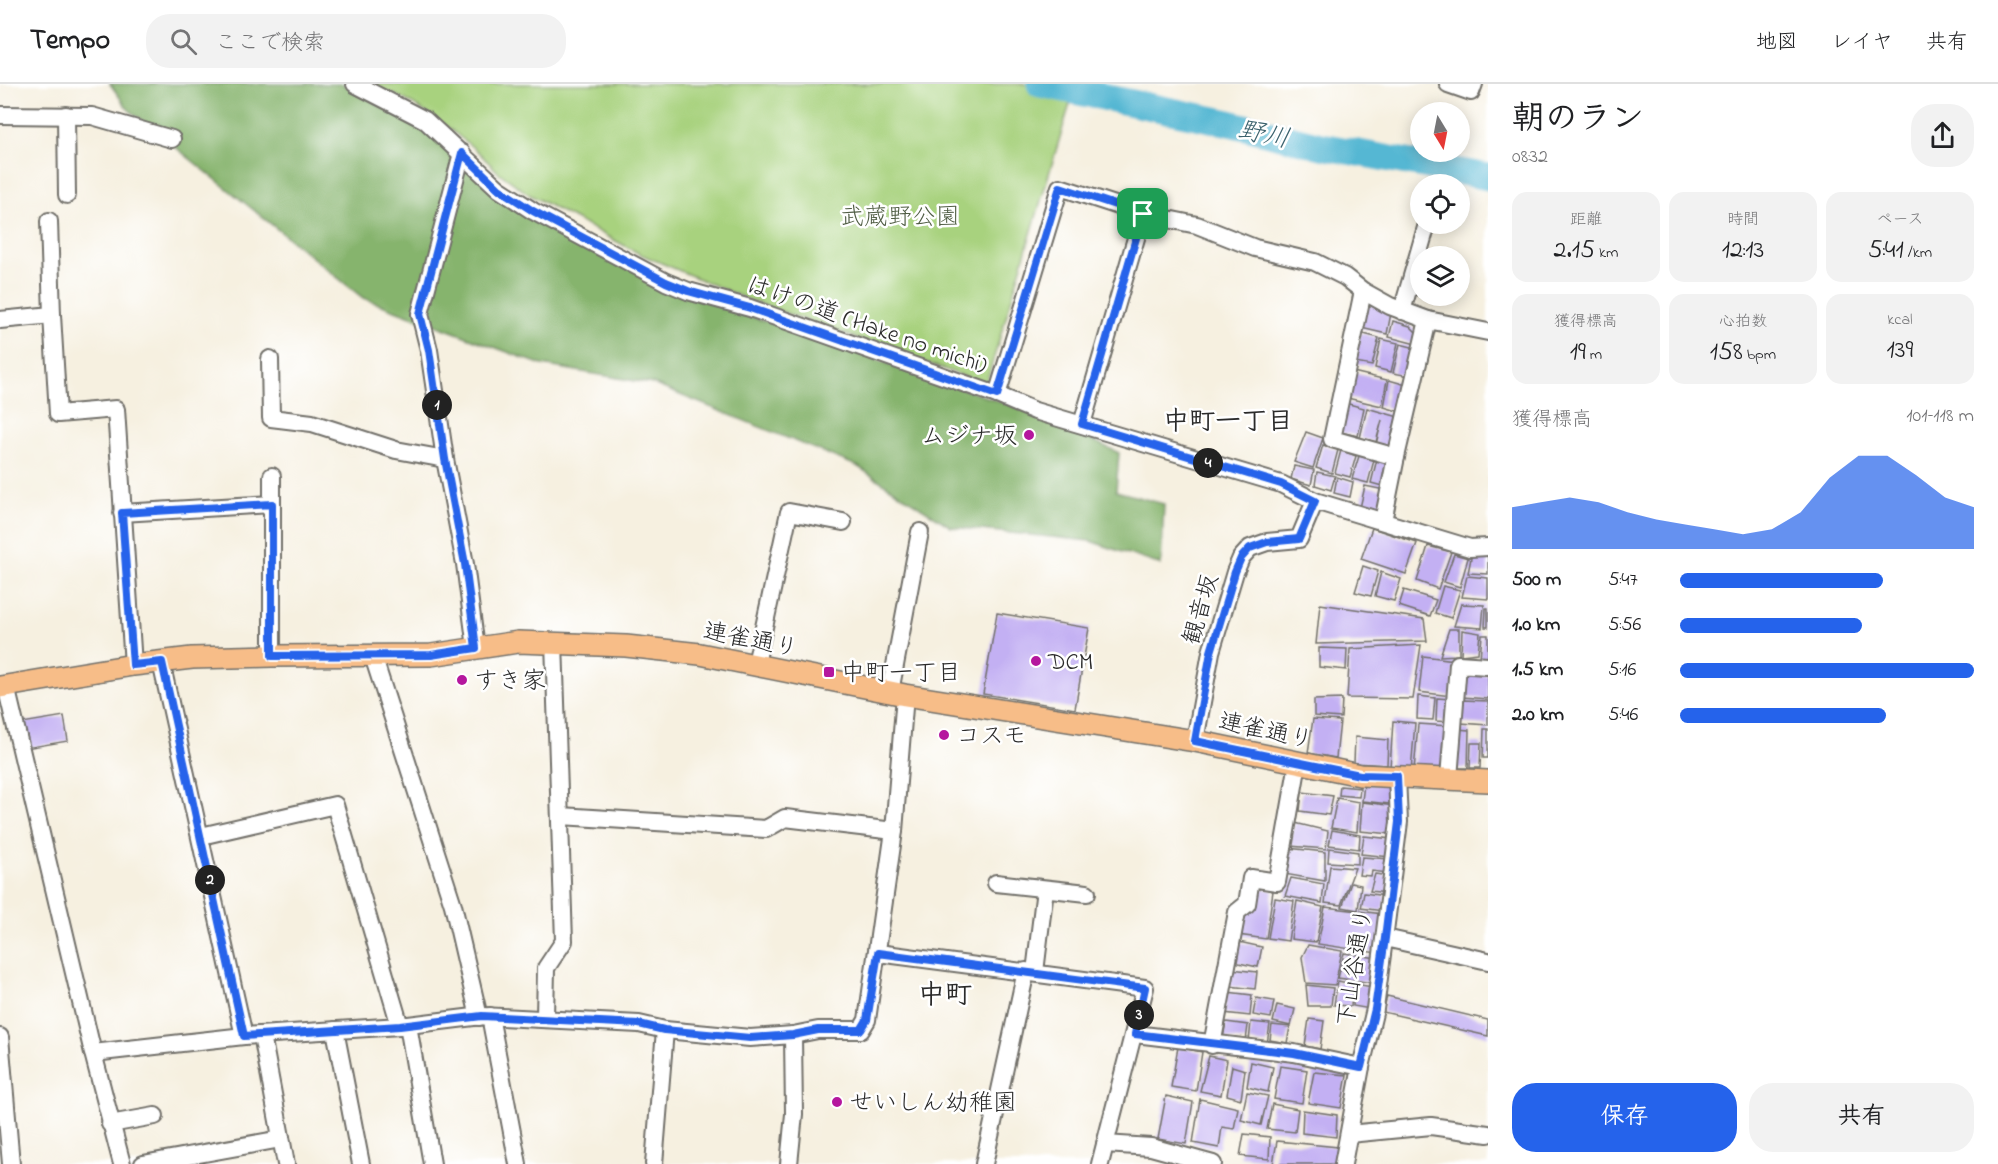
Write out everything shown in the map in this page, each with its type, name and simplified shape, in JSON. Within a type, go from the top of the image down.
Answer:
[{"type":"main road","name":"連雀通り","points":[[3,687],[133,665],[192,658],[431,655],[518,642],[626,646],[700,654],[898,694],[1195,741],[1360,775],[1485,779]]},
{"type":"street","name":"はけの道 (Hake no michi)","points":[[355,84],[425,120],[499,189],[533,211],[666,282],[688,291],[750,308],[997,395],[1035,411],[1281,484],[1315,501],[1470,548],[1488,547]]},
{"type":"street","points":[[1448,84],[1471,92],[1474,84]]},
{"type":"street","points":[[0,115],[92,116],[172,139]]},
{"type":"street","points":[[66,115],[67,195]]},
{"type":"street","points":[[462,153],[420,314],[429,350],[445,459],[465,564],[476,648]]},
{"type":"street","points":[[997,395],[1060,187],[1143,214],[1197,225],[1255,248],[1315,262],[1402,311],[1428,320],[1488,332]]},
{"type":"street","points":[[1082,424],[1143,214]]},
{"type":"street","points":[[49,221],[51,315],[58,414],[116,409],[133,665]]},
{"type":"street","points":[[1402,311],[1424,234]]},
{"type":"street","points":[[1363,291],[1332,439],[1396,457]]},
{"type":"street","points":[[0,320],[51,315]]},
{"type":"street","points":[[1383,521],[1428,320]]},
{"type":"street","points":[[270,359],[271,418],[312,423],[396,450],[445,459]]},
{"type":"street","points":[[272,476],[272,656]]},
{"type":"street","name":"観音坂","points":[[1195,741],[1211,652],[1241,558],[1250,548],[1267,542],[1299,539],[1315,501]]},
{"type":"street","points":[[122,513],[272,504]]},
{"type":"street","points":[[756,664],[789,512],[843,522]]},
{"type":"street","points":[[93,1053],[244,1036],[404,1026],[484,1017],[639,1024],[664,1030],[750,1038],[793,1035],[818,1030],[861,1030],[867,1020],[894,831],[898,694],[920,532]]},
{"type":"street","points":[[545,1018],[546,968],[564,940],[554,642]]},
{"type":"street","points":[[373,656],[453,905],[484,1017],[518,1164]]},
{"type":"street","points":[[162,662],[244,1036]]},
{"type":"street","points":[[1449,778],[1458,664],[1488,666]]},
{"type":"street","points":[[3,687],[110,1124],[122,1164]]},
{"type":"street","points":[[1212,1045],[1237,912],[1247,904],[1251,878],[1277,882],[1298,763]]},
{"type":"street","name":"下山谷通り","points":[[1343,1164],[1361,1067],[1375,1009],[1385,938],[1399,822],[1397,776]]},
{"type":"street","points":[[201,836],[335,805],[404,1026],[432,1164]]},
{"type":"street","points":[[561,816],[766,829],[785,818],[894,831]]},
{"type":"street","points":[[996,883],[1087,893]]},
{"type":"street","points":[[984,1164],[1030,972],[1045,889]]},
{"type":"street","points":[[1385,938],[1488,961]]},
{"type":"street","points":[[878,953],[1145,988],[1100,1164]]},
{"type":"street","points":[[335,1030],[362,1164]]},
{"type":"street","points":[[654,1164],[664,1030]]},
{"type":"street","points":[[1135,1034],[1294,1053],[1361,1067]]},
{"type":"street","points":[[262,1035],[286,1164]]},
{"type":"street","points":[[789,1164],[794,1114],[793,1035]]},
{"type":"street","points":[[1,1044],[10,1164]]},
{"type":"street","points":[[110,1124],[155,1116]]},
{"type":"street","points":[[1349,1134],[1431,1126],[1487,1128]]},
{"type":"street","points":[[142,1164],[187,1160],[281,1140]]},
{"type":"street","points":[[1105,1144],[1151,1147],[1213,1164]]},
{"type":"green space","points":[[110,84],[343,84],[445,144],[503,199],[679,292],[1042,416],[1119,453],[1116,491],[1164,504],[1161,565],[1090,541],[951,527],[857,466],[653,384],[542,365],[363,298],[128,109]]},
{"type":"green space","name":"武蔵野公園","points":[[371,84],[1076,84],[986,384],[749,300],[640,254],[530,195],[498,172],[476,150],[440,121],[404,99]]},
{"type":"building","points":[[1374,304],[1391,313],[1387,334],[1361,328],[1365,308]]},
{"type":"building","points":[[1393,321],[1410,326],[1417,333],[1416,344],[1389,337]]},
{"type":"building","points":[[1360,333],[1379,338],[1372,366],[1355,363]]},
{"type":"building","points":[[1381,339],[1398,343],[1391,372],[1375,368]]},
{"type":"building","points":[[1400,344],[1420,349],[1414,377],[1393,373]]},
{"type":"building","points":[[1353,372],[1387,380],[1382,406],[1347,398]]},
{"type":"building","points":[[1389,380],[1410,386],[1404,413],[1384,407]]},
{"type":"building","points":[[1345,403],[1364,408],[1358,436],[1340,432]]},
{"type":"building","points":[[1367,408],[1402,418],[1396,448],[1376,444],[1382,420],[1376,442],[1360,438]]},
{"type":"building","points":[[1306,432],[1323,438],[1313,468],[1294,462]]},
{"type":"building","points":[[1323,445],[1338,450],[1332,473],[1316,468]]},
{"type":"building","points":[[1341,450],[1356,456],[1350,477],[1335,473]]},
{"type":"building","points":[[1359,456],[1374,460],[1368,483],[1352,479]]},
{"type":"building","points":[[1377,459],[1391,464],[1386,487],[1371,483]]},
{"type":"building","points":[[1294,466],[1314,470],[1311,485],[1291,479]]},
{"type":"building","points":[[1317,472],[1335,476],[1331,490],[1315,485]]},
{"type":"building","points":[[1337,477],[1353,482],[1350,497],[1334,493]]},
{"type":"building","points":[[1365,486],[1385,490],[1381,514],[1360,508]]},
{"type":"building","points":[[1372,528],[1417,543],[1406,574],[1361,559]]},
{"type":"building","points":[[1428,546],[1451,552],[1438,589],[1417,581]]},
{"type":"building","points":[[1488,552],[1488,574],[1468,573],[1472,553]]},
{"type":"building","points":[[1454,554],[1468,558],[1460,587],[1444,582]]},
{"type":"building","points":[[1363,566],[1378,571],[1371,596],[1355,592]]},
{"type":"building","points":[[1381,572],[1401,579],[1394,601],[1375,596]]},
{"type":"building","points":[[1467,576],[1488,578],[1488,599],[1462,597]]},
{"type":"building","points":[[1443,586],[1460,590],[1451,618],[1435,613]]},
{"type":"building","points":[[1404,590],[1436,600],[1430,616],[1399,606]]},
{"type":"building","points":[[1320,604],[1424,619],[1427,641],[1316,644]]},
{"type":"building","points":[[1461,604],[1484,605],[1482,628],[1454,626]]},
{"type":"building","points":[[1486,608],[1488,608],[1488,627],[1485,627]]},
{"type":"building","name":"DCM","points":[[997,613],[1089,628],[1075,709],[983,694]]},
{"type":"building","points":[[1449,629],[1459,629],[1459,655],[1440,656]]},
{"type":"building","points":[[1462,630],[1480,633],[1478,653],[1461,655]]},
{"type":"building","points":[[1482,635],[1488,635],[1488,659],[1480,659]]},
{"type":"building","points":[[1421,645],[1413,699],[1347,698],[1350,649]]},
{"type":"building","points":[[1319,648],[1347,649],[1346,670],[1319,667]]},
{"type":"building","points":[[1423,656],[1455,660],[1451,696],[1419,692]]},
{"type":"building","points":[[1464,674],[1488,675],[1488,699],[1462,697]]},
{"type":"building","points":[[1418,696],[1435,698],[1433,720],[1417,719]]},
{"type":"building","points":[[1437,698],[1451,699],[1450,722],[1436,721]]},
{"type":"building","points":[[1342,699],[1341,718],[1314,716],[1314,700]]},
{"type":"building","points":[[1462,700],[1488,701],[1488,725],[1461,723]]},
{"type":"building","points":[[64,716],[68,741],[26,748],[22,723]]},
{"type":"building","points":[[1313,719],[1340,721],[1336,758],[1308,753]]},
{"type":"building","points":[[1393,721],[1415,723],[1411,771],[1390,768]]},
{"type":"building","points":[[1418,724],[1449,726],[1445,772],[1414,771]]},
{"type":"building","points":[[1457,729],[1469,730],[1468,768],[1455,768]]},
{"type":"building","points":[[1484,729],[1488,729],[1488,758],[1483,758]]},
{"type":"building","points":[[1355,737],[1388,740],[1387,765],[1354,763]]},
{"type":"building","points":[[1471,743],[1481,743],[1480,768],[1470,768]]},
{"type":"building","points":[[1364,784],[1391,785],[1390,804],[1362,801]]},
{"type":"building","points":[[1340,786],[1360,788],[1359,797],[1339,795]]},
{"type":"building","points":[[1302,792],[1333,796],[1329,815],[1300,811]]},
{"type":"building","points":[[1337,798],[1359,802],[1357,832],[1331,828]]},
{"type":"building","points":[[1362,802],[1395,806],[1392,834],[1360,831]]},
{"type":"building","points":[[1295,823],[1328,831],[1326,849],[1290,846]]},
{"type":"building","points":[[1332,830],[1360,835],[1359,849],[1329,845]]},
{"type":"building","points":[[1364,836],[1392,839],[1391,857],[1361,854]]},
{"type":"building","points":[[1287,848],[1325,852],[1325,881],[1284,874]]},
{"type":"building","points":[[1329,848],[1358,852],[1358,864],[1328,862]]},
{"type":"building","points":[[1362,857],[1390,859],[1388,873],[1372,871],[1371,876],[1359,875]]},
{"type":"building","points":[[1330,866],[1355,868],[1341,905],[1325,903]]},
{"type":"building","points":[[1375,874],[1388,876],[1387,893],[1370,891]]},
{"type":"building","points":[[1291,878],[1324,884],[1322,903],[1285,896]]},
{"type":"building","points":[[1351,883],[1361,885],[1358,910],[1342,907]]},
{"type":"building","points":[[1255,886],[1273,891],[1266,939],[1238,935],[1243,913]]},
{"type":"building","points":[[1364,893],[1385,896],[1383,911],[1361,908]]},
{"type":"building","points":[[1275,898],[1294,901],[1288,941],[1268,938]]},
{"type":"building","points":[[1297,901],[1323,907],[1316,942],[1291,939]]},
{"type":"building","points":[[1325,907],[1383,914],[1377,953],[1318,944]]},
{"type":"building","points":[[1239,942],[1262,947],[1258,967],[1234,962]]},
{"type":"building","points":[[1308,945],[1342,951],[1335,985],[1306,983],[1302,957]]},
{"type":"building","points":[[1344,953],[1377,958],[1373,983],[1338,978]]},
{"type":"building","points":[[1231,969],[1257,972],[1255,989],[1229,986]]},
{"type":"building","points":[[1338,981],[1353,984],[1351,1006],[1334,1005]]},
{"type":"building","points":[[1355,984],[1373,987],[1370,1009],[1353,1006]]},
{"type":"building","points":[[1306,985],[1333,988],[1331,1006],[1308,1006]]},
{"type":"building","points":[[1227,992],[1252,995],[1250,1016],[1224,1013]]},
{"type":"building","points":[[1387,996],[1488,1020],[1488,1036],[1383,1012]]},
{"type":"building","points":[[1256,998],[1274,1001],[1271,1018],[1253,1015]]},
{"type":"building","points":[[1277,1005],[1295,1009],[1291,1026],[1273,1022]]},
{"type":"building","points":[[1309,1019],[1324,1021],[1320,1049],[1305,1046]]},
{"type":"building","points":[[1226,1022],[1248,1025],[1246,1041],[1223,1038]]},
{"type":"building","points":[[1251,1022],[1270,1024],[1267,1044],[1249,1042]]},
{"type":"building","points":[[1272,1025],[1290,1027],[1287,1043],[1270,1040]]},
{"type":"building","points":[[1178,1047],[1202,1052],[1196,1091],[1171,1087]]},
{"type":"building","points":[[1209,1056],[1227,1060],[1221,1095],[1200,1091]]},
{"type":"building","points":[[1251,1062],[1273,1067],[1268,1092],[1247,1087]]},
{"type":"building","points":[[1232,1066],[1245,1070],[1241,1099],[1227,1095]]},
{"type":"building","points":[[1280,1066],[1307,1070],[1302,1103],[1274,1099]]},
{"type":"building","points":[[1314,1072],[1347,1075],[1341,1108],[1308,1103]]},
{"type":"building","points":[[1247,1092],[1268,1096],[1261,1125],[1241,1120]]},
{"type":"building","points":[[1166,1096],[1193,1102],[1186,1144],[1158,1139]]},
{"type":"building","points":[[1200,1099],[1238,1108],[1234,1129],[1222,1127],[1219,1148],[1193,1143]]},
{"type":"building","points":[[1272,1104],[1298,1109],[1295,1132],[1267,1129]]},
{"type":"building","points":[[1303,1110],[1337,1115],[1336,1137],[1302,1133]]},
{"type":"building","points":[[1244,1134],[1270,1137],[1269,1159],[1240,1156]]},
{"type":"building","points":[[1277,1141],[1338,1147],[1336,1164],[1273,1164]]},
{"type":"waterway","name":"野川","points":[[1040,84],[1225,122],[1321,146],[1488,177]]},
{"type":"place","name":"ムジナ坂","points":[[1029,435]]},
{"type":"place","name":"DCM","points":[[1036,661]]},
{"type":"place","name":"中町一丁目","points":[[829,672]]},
{"type":"place","name":"すき家","points":[[462,680]]},
{"type":"place","name":"コスモ","points":[[944,735]]},
{"type":"place","name":"せいしん幼稚園","points":[[837,1102]]},
{"type":"district","name":"中町一丁目","points":[[1228,420]]},
{"type":"district","name":"中町","points":[[945,994]]},
{"type":"route","points":[[462,153],[499,189],[533,211],[666,282],[688,291],[750,308],[997,395],[1060,187],[1143,214],[1082,424],[1281,484],[1315,501],[1299,539],[1267,542],[1250,548],[1241,558],[1211,652],[1195,741],[1360,775],[1397,776],[1399,822],[1385,938],[1375,1009],[1361,1067],[1294,1053],[1135,1034],[1145,988],[878,953],[867,1020],[861,1030],[818,1030],[793,1035],[750,1038],[664,1030],[639,1024],[482,1016],[400,1026],[244,1036],[162,662],[133,665],[122,513],[272,504],[272,656],[431,655],[476,648],[465,564],[445,459],[429,350],[420,314],[462,153]]}]
